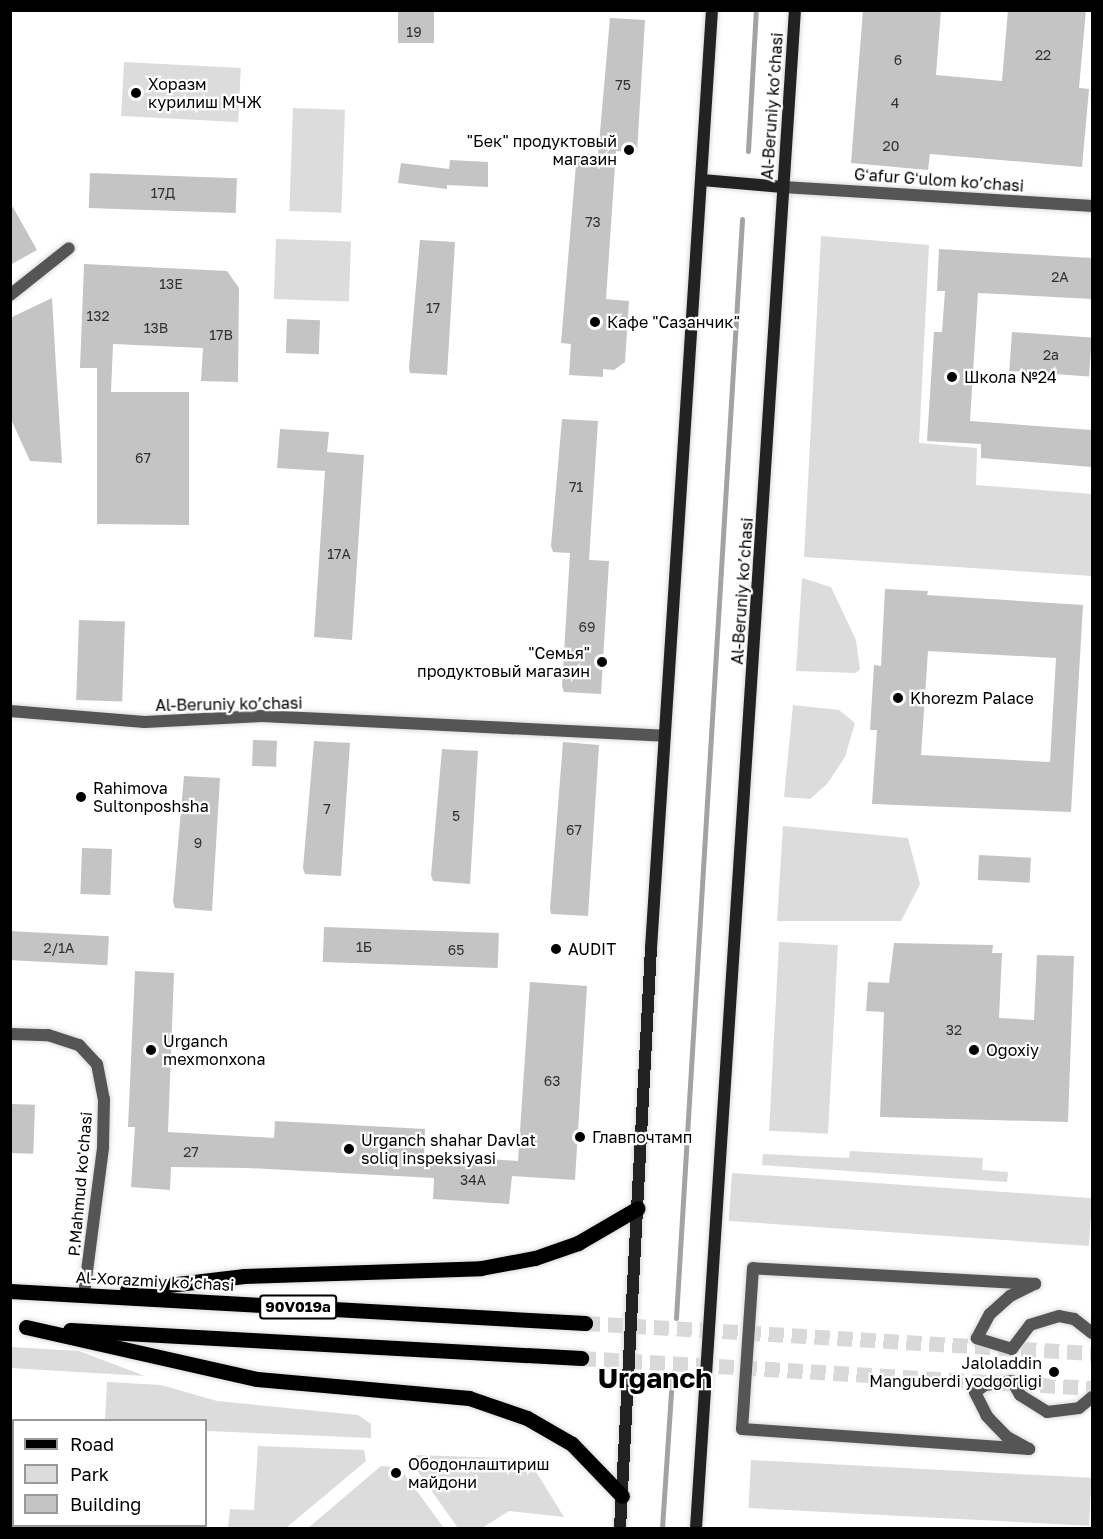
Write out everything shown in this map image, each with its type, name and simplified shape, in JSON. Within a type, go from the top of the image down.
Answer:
[{"type":"main road","points":[[620,1528],[665,736],[712,10]]},
{"type":"main road","name":"Al-Beruniy ko’chasi","points":[[696,1528],[795,10]]},
{"type":"main road","points":[[702,180],[783,187]]},
{"type":"main road","points":[[84,1295],[244,1276],[481,1268],[535,1258],[578,1243],[638,1208]]},
{"type":"main road","name":"Al-Xorazmiy ko’chasi","points":[[10,1291],[585,1323]]},
{"type":"main road","points":[[18,1327],[257,1379],[469,1398],[527,1418],[572,1444],[622,1496]]},
{"type":"main road","name":"90V019a","points":[[18,1327],[581,1358]]},
{"type":"street","name":"Gʻafur Gʻulom ko’chasi","points":[[783,187],[1092,206]]},
{"type":"street","points":[[10,295],[69,248]]},
{"type":"street","name":"Al-Beruniy ko’chasi","points":[[10,711],[145,722],[262,716],[665,736]]},
{"type":"street","name":"P.Mahmud ko'chasi","points":[[10,1034],[48,1035],[79,1045],[97,1064],[104,1100],[103,1148],[84,1295]]},
{"type":"street","points":[[1092,1333],[1074,1319],[1059,1316],[1030,1325],[1012,1349],[977,1338],[990,1314],[1010,1296],[1035,1284],[753,1268],[742,1429],[1029,1449],[1006,1436],[987,1416],[975,1392],[985,1385],[1012,1381],[1020,1395],[1047,1412],[1079,1407],[1092,1397]]},
{"type":"street","points":[[10,1528],[17,1528]]},
{"type":"green space","points":[[124,62],[241,68],[238,122],[121,116]]},
{"type":"green space","points":[[293,108],[345,110],[341,213],[289,211]]},
{"type":"green space","points":[[821,236],[929,245],[919,443],[977,448],[976,485],[1092,494],[1092,576],[804,557]]},
{"type":"green space","points":[[276,239],[351,242],[349,302],[274,299]]},
{"type":"green space","points":[[802,578],[831,587],[856,640],[860,669],[856,673],[796,671]]},
{"type":"green space","points":[[793,705],[839,710],[855,723],[845,757],[827,784],[810,799],[784,797]]},
{"type":"green space","points":[[783,826],[908,838],[920,884],[901,921],[777,921]]},
{"type":"green space","points":[[779,942],[838,945],[828,1134],[769,1131]]},
{"type":"green space","points":[[850,1151],[983,1158],[982,1170],[1008,1172],[1007,1182],[762,1165],[763,1154],[849,1158]]},
{"type":"green space","points":[[732,1173],[1092,1198],[1089,1246],[729,1221]]},
{"type":"green space","points":[[10,1347],[79,1351],[145,1376],[11,1368]]},
{"type":"green space","points":[[107,1382],[161,1385],[217,1401],[358,1415],[371,1424],[371,1438],[207,1431],[207,1419],[105,1419]]},
{"type":"green space","points":[[258,1446],[364,1450],[366,1461],[286,1528],[228,1528],[230,1509],[254,1510]]},
{"type":"green space","points":[[417,1455],[528,1459],[564,1517],[509,1511],[482,1528],[458,1528],[411,1462]]},
{"type":"green space","points":[[751,1460],[1092,1478],[1089,1526],[748,1508]]},
{"type":"green space","points":[[381,1466],[399,1467],[444,1528],[308,1528]]},
{"type":"building","points":[[398,10],[434,10],[434,43],[398,43]]},
{"type":"building","points":[[863,10],[941,10],[936,75],[1002,81],[1008,10],[1086,10],[1079,88],[1089,89],[1082,167],[930,154],[928,170],[851,163]]},
{"type":"building","points":[[610,18],[645,20],[637,153],[616,151],[606,299],[629,301],[625,362],[614,370],[603,369],[603,377],[569,375],[571,344],[561,343],[576,164],[580,154],[598,155]]},
{"type":"building","points":[[450,160],[488,162],[488,187],[447,185],[447,189],[398,183],[401,163],[449,169]]},
{"type":"building","points":[[90,173],[237,178],[236,213],[89,208]]},
{"type":"building","points":[[10,202],[37,250],[10,265]]},
{"type":"building","points":[[420,240],[455,242],[447,375],[410,373]]},
{"type":"building","name":"Школа №24","points":[[939,249],[1092,258],[1092,299],[978,293],[970,421],[1092,430],[1092,467],[981,458],[981,444],[927,441],[934,332],[942,332],[945,291],[937,291]]},
{"type":"building","points":[[84,264],[227,271],[239,288],[238,382],[201,381],[203,348],[113,344],[111,392],[189,392],[189,525],[97,524],[97,368],[80,368]]},
{"type":"building","points":[[52,298],[62,463],[30,461],[10,417],[10,318]]},
{"type":"building","points":[[287,319],[320,320],[319,354],[286,353]]},
{"type":"building","points":[[1012,332],[1092,338],[1089,376],[1009,371]]},
{"type":"building","points":[[562,419],[598,421],[589,560],[609,561],[601,694],[564,692],[562,686],[570,553],[553,552],[551,546]]},
{"type":"building","points":[[280,429],[329,432],[327,452],[364,455],[352,640],[314,637],[325,471],[277,468]]},
{"type":"building","name":"Khorezm Palace","points":[[885,589],[928,591],[927,595],[1083,605],[1071,812],[872,804],[877,730],[870,730],[874,665],[881,666]],"holes":[[[928,651],[1056,658],[1050,762],[921,755]]]},
{"type":"building","points":[[79,620],[125,622],[122,702],[76,700]]},
{"type":"building","points":[[253,740],[277,741],[276,767],[252,766]]},
{"type":"building","points":[[314,741],[350,743],[341,876],[305,874],[303,868]]},
{"type":"building","points":[[563,742],[599,745],[588,916],[551,914],[550,908]]},
{"type":"building","points":[[442,749],[478,751],[470,884],[433,881],[431,875]]},
{"type":"building","points":[[184,776],[220,778],[212,911],[175,908],[173,902]]},
{"type":"building","points":[[82,848],[112,849],[110,895],[80,894]]},
{"type":"building","points":[[979,855],[1031,858],[1030,883],[978,880]]},
{"type":"building","points":[[324,927],[499,933],[498,968],[323,962]]},
{"type":"building","points":[[10,931],[109,936],[107,965],[10,960]]},
{"type":"building","points":[[894,943],[993,945],[992,953],[1002,953],[999,1018],[1034,1020],[1037,955],[1074,956],[1068,1122],[880,1117],[884,1012],[866,1011],[868,982],[889,983]]},
{"type":"building","points":[[135,971],[174,973],[168,1132],[274,1138],[275,1121],[425,1129],[424,1154],[518,1161],[530,982],[587,986],[575,1180],[512,1176],[509,1204],[433,1199],[434,1178],[247,1168],[171,1167],[170,1190],[131,1187],[135,1127],[128,1127]]},
{"type":"building","points":[[10,1104],[35,1105],[33,1154],[10,1153]]},
{"type":"waterway","points":[[748,151],[756,10]]},
{"type":"waterway","points":[[676,1318],[742,219]]},
{"type":"waterway","points":[[662,1528],[672,1377]]},
{"type":"tunnel","points":[[585,1323],[1092,1353]]},
{"type":"tunnel","points":[[581,1358],[1092,1388]]},
{"type":"place","name":"Хоразм курилиш МЧЖ","points":[[136,93]]},
{"type":"place","name":"\"Бек\" продуктовый магазин","points":[[629,150]]},
{"type":"place","name":"Кафе \"Сазанчик\"","points":[[595,322]]},
{"type":"place","name":"Школа №24","points":[[952,377]]},
{"type":"place","name":"\"Семья\" продуктовый магазин","points":[[602,662]]},
{"type":"place","name":"Khorezm Palace","points":[[898,698]]},
{"type":"place","name":"Rahimova Sultonposhsha","points":[[81,797]]},
{"type":"place","name":"AUDIT","points":[[556,949]]},
{"type":"place","name":"Urganch mexmonxona","points":[[151,1050]]},
{"type":"place","name":"Ogoxiy","points":[[974,1050]]},
{"type":"place","name":"Главпочтамп","points":[[580,1137]]},
{"type":"place","name":"Urganch shahar Davlat soliq inspeksiyasi","points":[[349,1149]]},
{"type":"place","name":"Jaloladdin Manguberdi yodgorligi","points":[[1054,1372]]},
{"type":"place","name":"Ободонлаштириш майдони","points":[[396,1473]]},
{"type":"district","name":"Urganch","points":[[655,1378]]}]
